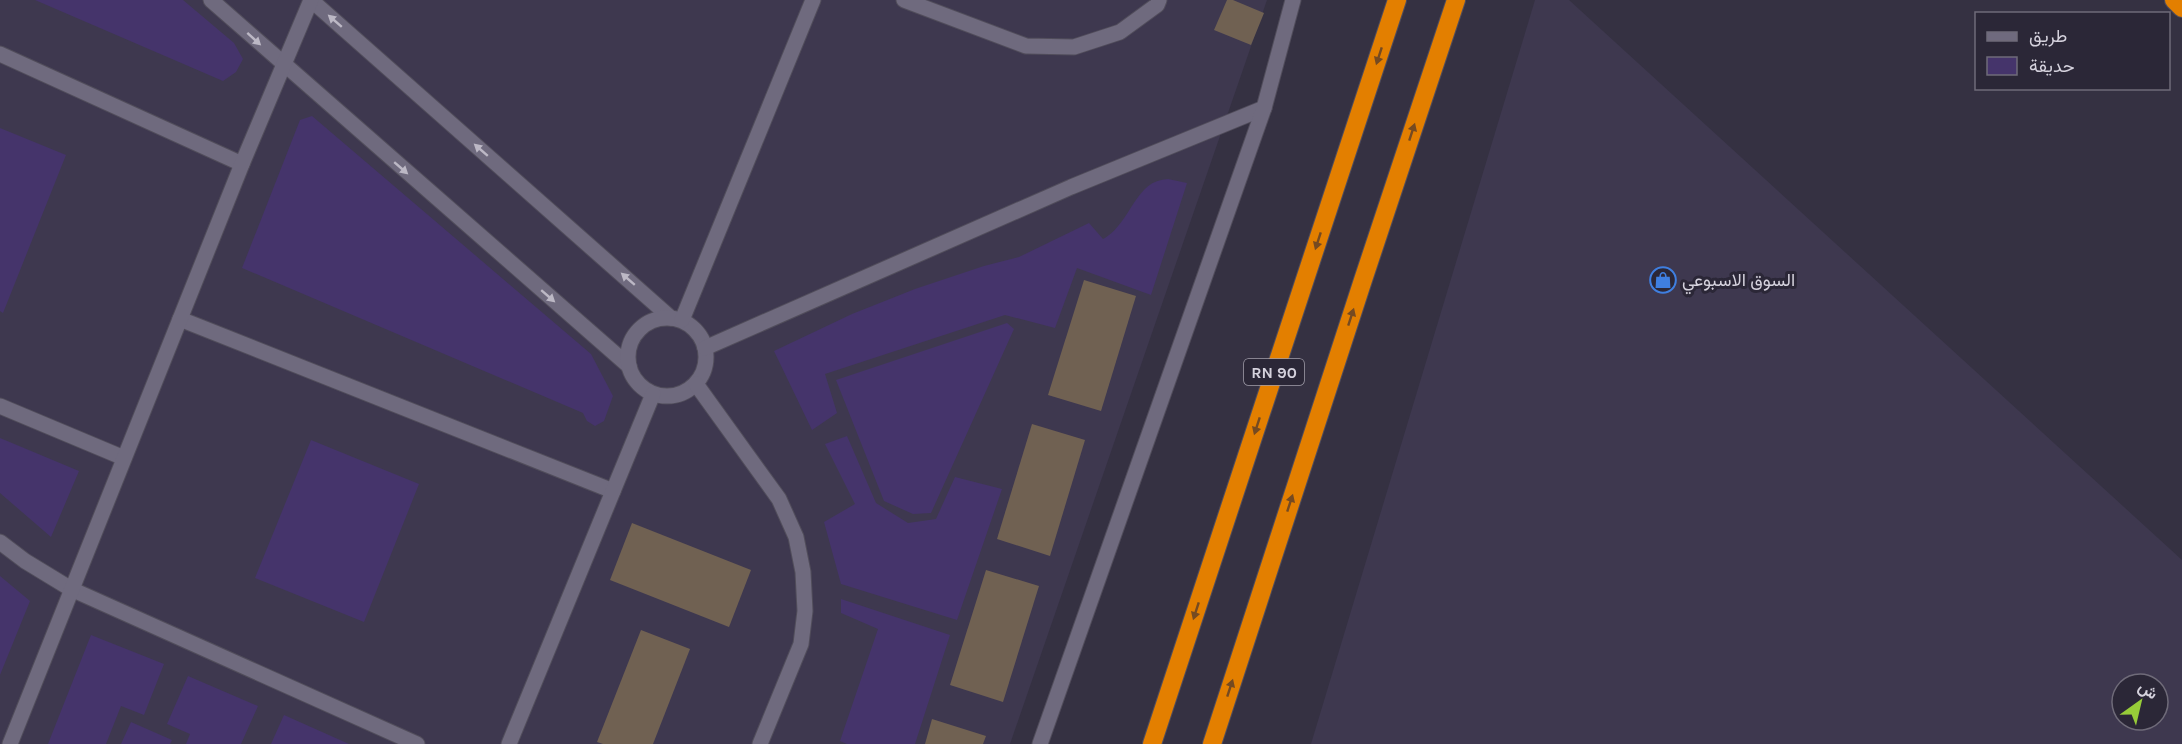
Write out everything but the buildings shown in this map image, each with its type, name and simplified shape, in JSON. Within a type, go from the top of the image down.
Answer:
[{"type":"highway","name":"RN 90","points":[[1152,744],[1397,0]]},
{"type":"highway","name":"RN 90","points":[[1212,744],[1456,0]]},
{"type":"highway","points":[[2174,0],[2182,8]]},
{"type":"lane","points":[[211,0],[629,366]]},
{"type":"lane","points":[[10,744],[242,164],[311,0],[676,319],[697,331],[705,348],[705,367],[696,384],[687,392],[676,396],[653,394],[633,378],[628,351],[633,337],[643,326],[657,319],[676,319]]},
{"type":"lane","points":[[676,319],[813,0]]},
{"type":"lane","points":[[904,0],[1026,46],[1074,47],[1120,32],[1160,0]]},
{"type":"lane","points":[[1040,744],[1264,108],[1293,0]]},
{"type":"lane","points":[[0,54],[242,164]]},
{"type":"lane","points":[[705,348],[1071,187],[1264,108]]},
{"type":"lane","points":[[180,319],[613,491]]},
{"type":"lane","points":[[696,384],[779,499],[796,537],[803,572],[805,611],[801,644],[760,744]]},
{"type":"lane","points":[[509,744],[653,394]]},
{"type":"lane","points":[[0,406],[124,458]]},
{"type":"lane","points":[[0,542],[25,561],[71,589],[417,744]]},
{"type":"shaded area","points":[[0,0],[1267,0],[1010,744],[0,744]]},
{"type":"shaded area","name":"السوق الاسبوعي","points":[[1535,0],[1569,0],[2182,560],[2182,744],[1311,744]]},
{"type":"green space","points":[[35,0],[183,0],[234,43],[243,59],[236,72],[223,81]]},
{"type":"green space","points":[[312,116],[591,354],[613,396],[604,421],[595,426],[587,421],[583,413],[242,268],[300,120]]},
{"type":"green space","points":[[0,128],[66,155],[3,313],[0,311]]},
{"type":"green space","points":[[1168,179],[1187,183],[1151,295],[1077,268],[1055,328],[1005,315],[825,374],[837,413],[812,430],[774,351],[852,314],[915,289],[1019,257],[1089,223],[1103,239],[1122,222],[1148,186]]},
{"type":"green space","points":[[1007,323],[1014,329],[931,513],[913,514],[884,501],[836,380]]},
{"type":"green space","points":[[847,436],[876,503],[908,523],[936,519],[955,477],[1002,489],[957,620],[841,584],[824,522],[855,504],[825,444]]},
{"type":"green space","points":[[0,438],[79,471],[51,537],[0,493]]},
{"type":"green space","points":[[311,440],[419,484],[364,622],[255,578]]},
{"type":"green space","points":[[0,576],[30,601],[0,675]]},
{"type":"green space","points":[[841,599],[950,635],[915,744],[847,744],[840,741],[878,629],[841,613]]},
{"type":"green space","points":[[91,635],[164,664],[144,715],[121,706],[106,744],[48,744]]},
{"type":"green space","points":[[188,676],[258,706],[241,744],[186,744],[190,734],[167,724]]},
{"type":"green space","points":[[284,715],[349,744],[271,744]]},
{"type":"green space","points":[[131,722],[172,740],[170,744],[121,744]]},
{"type":"place","name":"السوق الاسبوعي","points":[[1663,280]]}]
